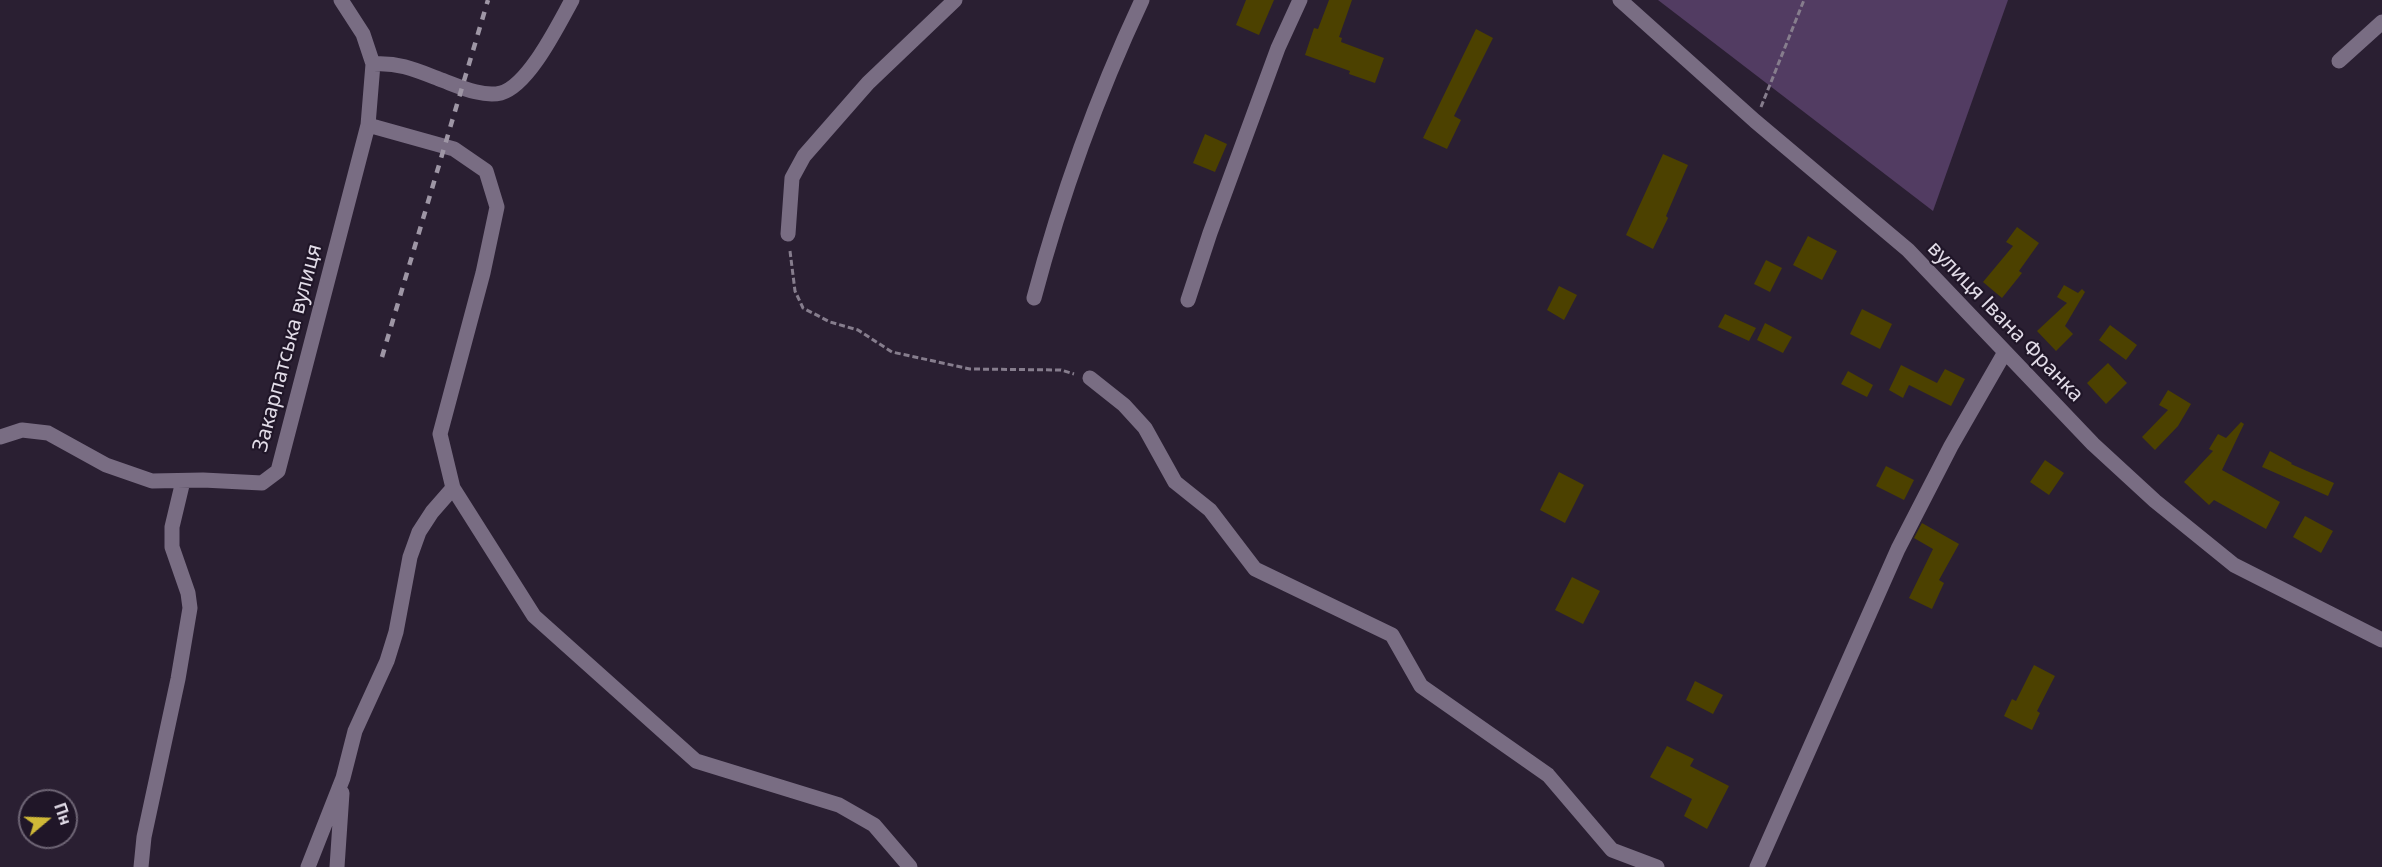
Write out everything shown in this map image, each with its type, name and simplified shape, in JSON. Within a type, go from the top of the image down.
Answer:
[{"type":"street","points":[[341,0],[363,34],[373,64],[403,65],[486,94],[500,93],[515,86],[550,41],[572,0]]},
{"type":"street","points":[[788,234],[792,178],[804,156],[868,83],[954,0]]},
{"type":"street","points":[[1034,298],[1055,220],[1102,92],[1142,0]]},
{"type":"street","points":[[1188,300],[1210,233],[1278,48],[1300,0]]},
{"type":"street","name":"вулиця Івана Франка","points":[[1620,0],[1755,121],[1908,250],[2092,444],[2155,501],[2234,565],[2382,640]]},
{"type":"street","points":[[2339,61],[2382,22]]},
{"type":"street","name":"Закарпатська вулиця","points":[[0,437],[22,430],[48,433],[115,468],[152,481],[262,483],[278,471],[368,125],[373,64]]},
{"type":"street","points":[[368,125],[454,149],[486,171],[497,207],[483,273],[440,434],[453,488],[534,616],[696,761],[839,805],[874,825],[910,867]]},
{"type":"street","points":[[1756,867],[1898,549],[1951,446],[2006,352]]},
{"type":"street","points":[[1090,378],[1124,405],[1145,428],[1175,482],[1210,510],[1254,569],[1392,635],[1421,686],[1548,775],[1612,850],[1656,867]]},
{"type":"street","points":[[141,867],[144,837],[178,679],[190,608],[188,593],[172,547],[172,527],[183,481]]},
{"type":"street","points":[[308,867],[343,778],[355,732],[387,661],[396,632],[408,567],[419,532],[432,512],[453,488]]},
{"type":"street","points":[[336,867],[343,778]]},
{"type":"path","points":[[1755,121],[1804,0]]},
{"type":"path","points":[[788,234],[795,291],[803,308],[830,322],[858,330],[892,352],[970,369],[1061,370],[1090,378]]},
{"type":"shaded area","points":[[1658,0],[2008,0],[1933,211]]},
{"type":"building","points":[[1246,0],[1274,0],[1259,35],[1236,25]]},
{"type":"building","points":[[1329,0],[1352,0],[1339,37],[1342,38],[1341,42],[1384,58],[1375,83],[1349,74],[1350,71],[1305,55],[1314,28],[1318,29]]},
{"type":"building","points":[[1476,29],[1493,38],[1454,116],[1461,120],[1447,149],[1423,138]]},
{"type":"building","points":[[1205,134],[1227,144],[1215,172],[1193,163]]},
{"type":"building","points":[[1663,154],[1688,165],[1666,216],[1668,218],[1653,249],[1626,235]]},
{"type":"building","points":[[2017,227],[2039,243],[2019,271],[2022,273],[2002,298],[1983,282],[2013,246],[2006,242]]},
{"type":"building","points":[[1808,236],[1837,251],[1822,280],[1793,265]]},
{"type":"building","points":[[1766,260],[1782,268],[1770,292],[1754,284]]},
{"type":"building","points":[[2064,285],[2078,293],[2082,289],[2085,292],[2065,326],[2073,334],[2056,351],[2037,331],[2067,303],[2057,297]]},
{"type":"building","points":[[1559,286],[1577,295],[1564,320],[1547,310]]},
{"type":"building","points":[[1862,309],[1892,324],[1880,349],[1850,334]]},
{"type":"building","points":[[1725,314],[1756,328],[1749,341],[1718,327]]},
{"type":"building","points":[[1765,323],[1792,337],[1783,353],[1757,340]]},
{"type":"building","points":[[2110,325],[2137,345],[2126,360],[2099,340]]},
{"type":"building","points":[[2108,363],[2127,383],[2106,404],[2087,383]]},
{"type":"building","points":[[1901,365],[1937,383],[1945,369],[1965,379],[1951,406],[1909,385],[1903,398],[1889,390]]},
{"type":"building","points":[[1848,371],[1873,385],[1867,397],[1841,384]]},
{"type":"building","points":[[2168,390],[2191,404],[2178,426],[2155,450],[2142,437],[2168,410],[2159,405]]},
{"type":"building","points":[[2241,422],[2244,424],[2222,470],[2280,502],[2266,529],[2214,500],[2209,505],[2184,482],[2213,451],[2209,449],[2218,434],[2226,438]]},
{"type":"building","points":[[2270,451],[2291,464],[2334,483],[2328,496],[2262,467]]},
{"type":"building","points":[[2045,460],[2064,473],[2049,495],[2030,482]]},
{"type":"building","points":[[1886,466],[1914,480],[1904,500],[1876,486]]},
{"type":"building","points":[[1559,472],[1584,485],[1565,523],[1540,510]]},
{"type":"building","points":[[2305,516],[2333,531],[2321,553],[2293,537]]},
{"type":"building","points":[[1922,523],[1959,544],[1939,580],[1944,583],[1932,609],[1909,598],[1933,549],[1914,538]]},
{"type":"building","points":[[1572,577],[1600,591],[1583,624],[1555,610]]},
{"type":"building","points":[[2034,665],[2055,676],[2037,711],[2040,713],[2032,730],[2004,716],[2012,699],[2016,701]]},
{"type":"building","points":[[1695,681],[1723,695],[1713,714],[1686,700]]},
{"type":"building","points":[[1667,746],[1694,759],[1690,766],[1729,786],[1707,829],[1684,816],[1692,799],[1650,777]]},
{"type":"railway","points":[[382,357],[488,0]]}]
